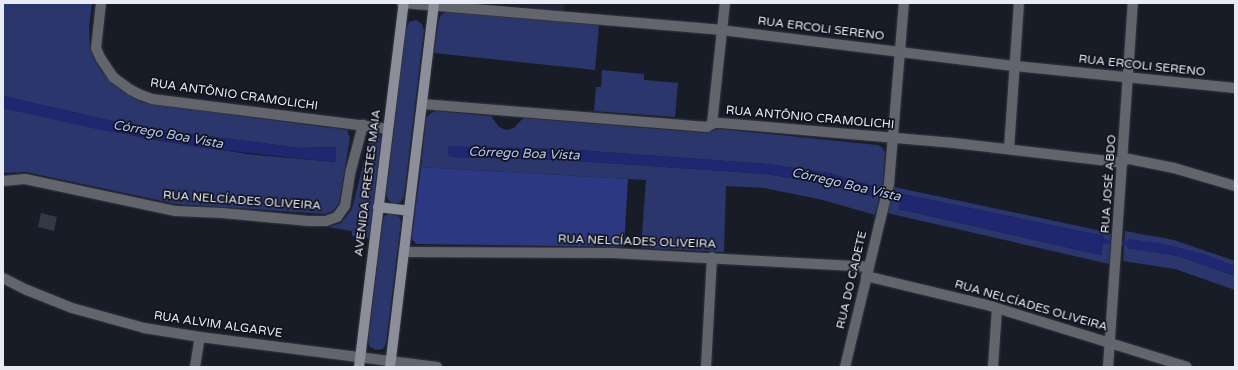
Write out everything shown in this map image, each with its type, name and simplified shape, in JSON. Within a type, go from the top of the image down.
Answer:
[{"type":"street","name":"RUA ANTÔNIO CRAMOLICHI","points":[[101,3],[96,48],[101,59],[113,76],[131,90],[141,95],[152,99],[388,129]]},
{"type":"street","name":"RUA ERCOLI SERENO","points":[[403,3],[487,6],[721,30],[1015,66],[1235,88]]},
{"type":"street","name":"AVENIDA PRESTES MAIA","points":[[359,367],[403,3]]},
{"type":"street","points":[[712,124],[725,3]]},
{"type":"street","name":"RUA DO CADETE","points":[[845,367],[887,190],[893,139],[904,3]]},
{"type":"street","points":[[1009,149],[1019,3]]},
{"type":"street","name":"RUA JOSÉ ABDO","points":[[1108,367],[1124,160],[1133,3]]},
{"type":"street","points":[[390,364],[434,4]]},
{"type":"street","name":"RUA ANTÔNIO CRAMOLICHI","points":[[422,104],[705,126],[721,123],[1124,160],[1174,168],[1235,186]]},
{"type":"street","name":"RUA NELCÍADES OLIVEIRA","points":[[3,181],[25,178],[176,211],[326,221],[337,217],[345,206],[351,170],[363,125]]},
{"type":"street","points":[[378,207],[409,211]]},
{"type":"street","name":"RUA NELCÍADES OLIVEIRA","points":[[404,252],[612,253],[712,257],[867,272],[997,308],[1187,367]]},
{"type":"street","points":[[706,367],[712,257]]},
{"type":"street","name":"RUA ALVIM ALGARVE","points":[[3,278],[50,300],[96,316],[144,328],[200,338],[360,356],[390,364],[437,367]]},
{"type":"street","points":[[993,367],[997,308]]},
{"type":"street","points":[[195,367],[200,338]]},
{"type":"shaded area","points":[[3,3],[92,3],[89,28],[90,49],[96,62],[102,72],[118,88],[139,101],[151,104],[347,130],[350,138],[339,203],[333,211],[325,214],[176,204],[26,172],[3,173],[3,108],[149,139],[247,154],[335,162],[336,147],[300,148],[138,127],[3,96]]},
{"type":"shaded area","points":[[493,3],[565,3],[564,11]]},
{"type":"shaded area","points":[[447,12],[599,25],[595,70],[434,53],[439,19],[442,14]]},
{"type":"shaded area","points":[[416,20],[422,24],[424,30],[404,196],[401,202],[394,204],[388,200],[386,194],[406,29],[409,22]]},
{"type":"shaded area","points":[[602,70],[644,74],[644,80],[678,83],[675,117],[594,111],[596,87],[601,87]]},
{"type":"shaded area","points":[[435,111],[491,116],[499,127],[506,130],[514,128],[523,118],[707,133],[719,129],[878,145],[883,148],[885,153],[883,183],[875,215],[823,200],[764,188],[726,186],[724,252],[641,248],[646,180],[421,167],[426,118]],"holes":[[[448,147],[563,149],[767,164],[829,173],[877,187],[874,197],[827,184],[766,174],[562,160],[449,157]]]},
{"type":"shaded area","points":[[373,133],[379,133],[381,138],[369,238],[352,236],[352,231],[328,227],[341,223],[352,209],[370,137]]},
{"type":"shaded area","points":[[421,167],[628,179],[624,247],[416,244],[412,239],[412,235]]},
{"type":"shaded area","points":[[894,187],[1111,233],[1109,264],[887,213]],"holes":[[[902,194],[1104,236],[1101,255],[899,209]]]},
{"type":"shaded area","points":[[389,213],[399,216],[401,222],[386,343],[383,349],[376,350],[370,347],[368,341],[383,220]]},
{"type":"shaded area","points":[[1125,231],[1174,240],[1235,261],[1235,266],[1180,248],[1128,239],[1128,248],[1178,256],[1235,276],[1235,290],[1175,269],[1123,261]]},
{"type":"water","points":[[3,96],[138,127],[300,148],[336,147],[335,162],[202,148],[96,129],[3,108]]},
{"type":"water","points":[[448,146],[563,149],[767,164],[829,173],[877,187],[874,197],[827,184],[766,174],[562,160],[449,157]]},
{"type":"water","points":[[902,194],[1104,236],[1101,255],[899,209]]},
{"type":"water","points":[[1128,239],[1159,243],[1204,254],[1235,266],[1235,276],[1178,256],[1127,248]]},
{"type":"building","points":[[41,213],[57,217],[54,231],[38,227]]},
{"type":"waterway","name":"Córrego Boa Vista","points":[[872,191],[905,198]]},
{"type":"waterway","name":"Córrego Boa Vista","points":[[1100,241],[1132,244]]}]
